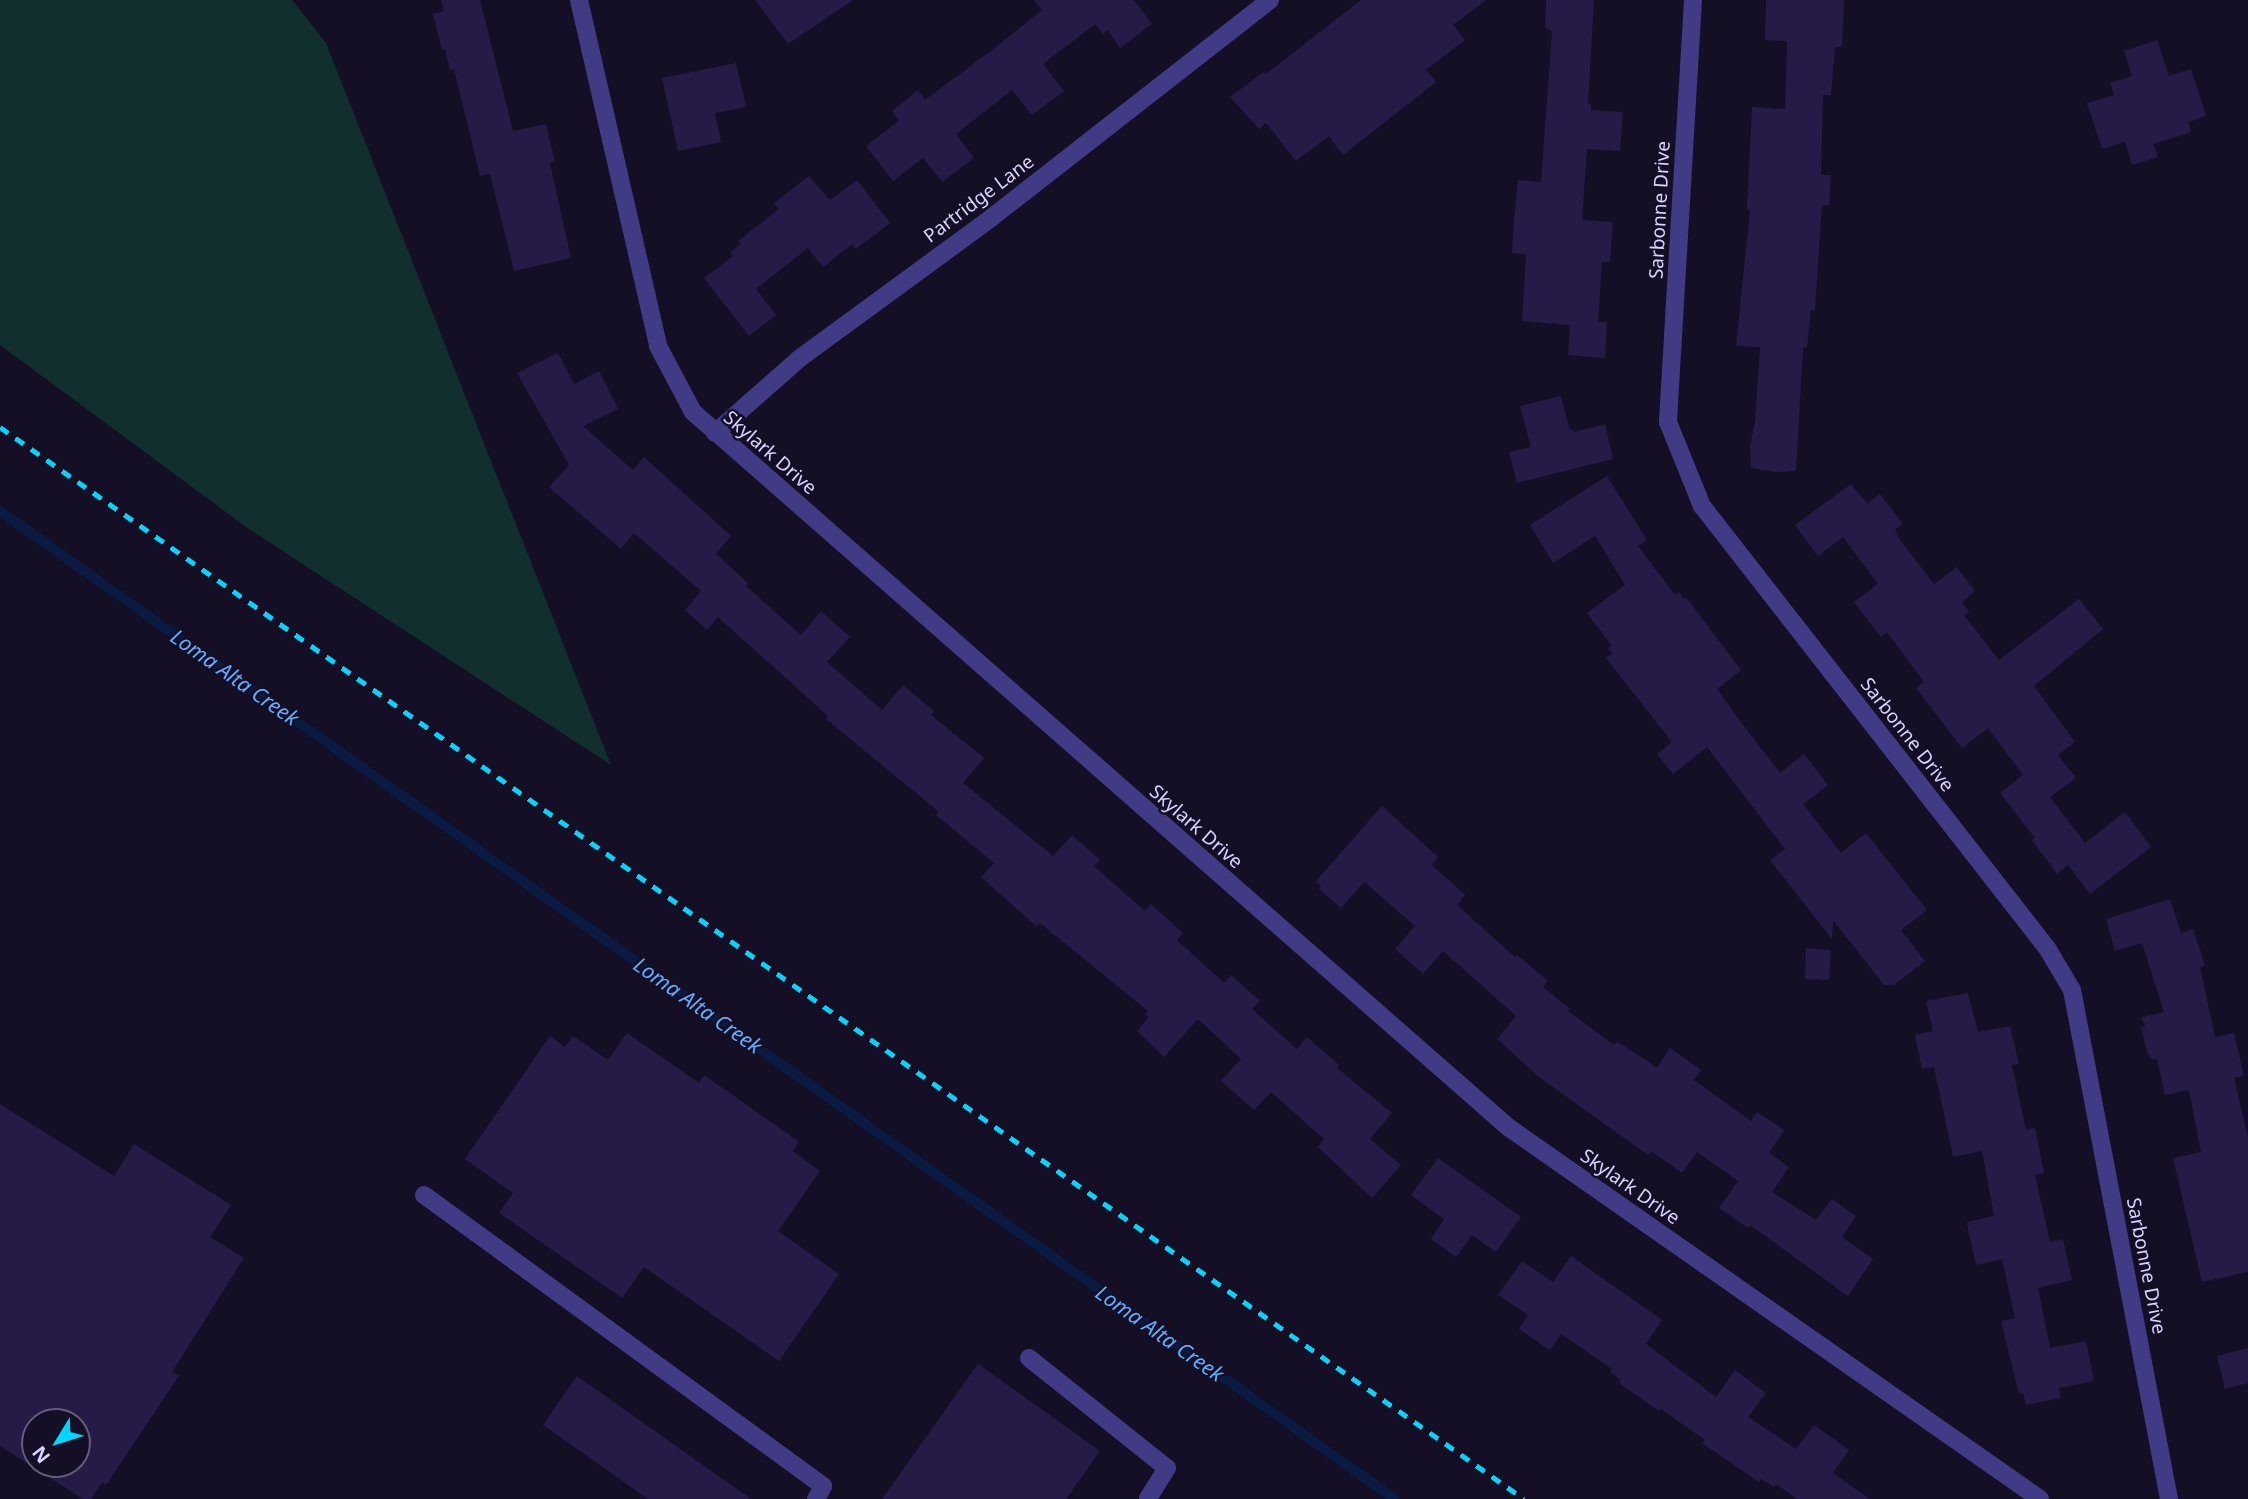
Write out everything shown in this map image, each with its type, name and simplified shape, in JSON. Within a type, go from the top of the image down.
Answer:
[{"type":"street","name":"Partridge Lane","points":[[715,433],[800,358],[991,218],[1270,0]]},
{"type":"street","name":"Sarbonne Drive","points":[[1693,0],[1668,422],[1702,506],[2047,948],[2072,989],[2169,1499]]},
{"type":"street","name":"Skylark Drive","points":[[583,2],[657,346],[693,412],[1508,1127],[2040,1499]]},
{"type":"street","points":[[424,1195],[823,1486],[816,1499]]},
{"type":"street","points":[[1029,1358],[1167,1468],[1148,1499]]},
{"type":"green space","points":[[0,0],[292,0],[326,43],[611,765],[249,529],[0,345]]},
{"type":"building","points":[[441,0],[480,0],[513,131],[546,124],[555,162],[550,163],[571,258],[514,271],[490,174],[480,176],[454,69],[450,70],[445,49],[442,50],[433,14],[444,11]]},
{"type":"building","points":[[755,0],[853,0],[788,44]]},
{"type":"building","points":[[1034,0],[1134,0],[1152,24],[1120,48],[1108,30],[1103,34],[1095,24],[1043,64],[1064,91],[1032,115],[1012,90],[956,134],[974,158],[942,182],[923,158],[893,181],[866,146],[899,121],[892,111],[918,90],[925,100],[992,50],[1042,10]]},
{"type":"building","points":[[1361,0],[1486,0],[1453,25],[1465,40],[1426,70],[1436,82],[1343,155],[1329,136],[1296,161],[1266,123],[1259,129],[1230,97],[1264,72],[1266,74]]},
{"type":"building","points":[[1546,0],[1594,0],[1588,104],[1591,104],[1591,110],[1623,112],[1620,151],[1587,149],[1582,220],[1613,222],[1610,262],[1602,262],[1598,322],[1607,322],[1605,358],[1568,355],[1570,325],[1522,321],[1526,254],[1512,253],[1514,220],[1518,180],[1541,182],[1552,31],[1545,27]]},
{"type":"building","points":[[1766,0],[1844,0],[1842,47],[1835,47],[1831,95],[1823,95],[1821,175],[1831,175],[1829,205],[1822,205],[1815,310],[1811,310],[1807,347],[1803,348],[1796,471],[1777,472],[1751,468],[1750,447],[1755,421],[1760,347],[1736,346],[1750,211],[1747,210],[1752,107],[1785,109],[1787,41],[1765,40]]},
{"type":"building","points":[[2157,40],[2169,76],[2191,69],[2206,116],[2188,122],[2191,132],[2153,144],[2158,157],[2132,165],[2125,142],[2102,149],[2087,103],[2114,95],[2110,83],[2132,76],[2124,51]]},
{"type":"building","points":[[736,63],[746,107],[715,113],[721,142],[678,151],[662,78]]},
{"type":"building","points":[[809,176],[830,200],[857,180],[890,223],[856,249],[852,244],[823,267],[808,248],[756,289],[776,315],[749,336],[704,278],[733,256],[730,252],[741,244],[738,241],[779,209],[774,203]]},
{"type":"building","points":[[558,353],[574,384],[599,371],[618,409],[583,426],[633,470],[644,457],[731,536],[716,554],[748,583],[746,586],[801,635],[821,611],[850,637],[827,662],[882,710],[903,685],[934,711],[931,715],[984,758],[963,783],[1053,856],[1072,835],[1100,860],[1094,866],[1145,911],[1151,904],[1183,933],[1177,940],[1224,983],[1231,975],[1260,1001],[1252,1009],[1297,1049],[1307,1037],[1339,1065],[1337,1068],[1392,1113],[1370,1139],[1401,1165],[1372,1198],[1318,1147],[1324,1139],[1271,1092],[1254,1110],[1221,1081],[1241,1059],[1198,1019],[1164,1057],[1137,1031],[1149,1017],[1145,1014],[1148,1011],[1040,923],[1037,927],[981,877],[994,863],[936,815],[939,812],[826,719],[828,716],[718,617],[707,630],[685,610],[701,591],[634,533],[621,549],[549,487],[569,465],[517,373]]},
{"type":"building","points":[[1561,396],[1569,428],[1574,432],[1605,424],[1613,459],[1517,483],[1509,452],[1531,447],[1520,406]]},
{"type":"building","points":[[1607,476],[1647,540],[1638,546],[1675,595],[1679,592],[1684,599],[1686,597],[1741,670],[1717,689],[1740,721],[1780,773],[1804,754],[1828,785],[1803,804],[1841,853],[1866,833],[1927,910],[1901,930],[1925,961],[1894,985],[1884,985],[1833,920],[1832,939],[1770,860],[1785,849],[1707,747],[1673,774],[1657,754],[1672,742],[1606,658],[1612,653],[1608,648],[1612,646],[1587,613],[1625,585],[1595,536],[1553,563],[1530,525]]},
{"type":"building","points":[[1851,484],[1867,504],[1880,494],[1903,524],[1895,529],[1898,537],[1934,584],[1957,567],[1975,591],[1962,602],[1969,612],[1964,615],[1999,660],[2079,599],[2103,629],[2034,686],[2075,742],[2058,755],[2076,778],[2050,797],[2085,843],[2125,812],[2151,847],[2090,894],[2068,865],[2057,874],[2032,840],[2035,838],[2000,793],[2023,775],[1988,728],[1962,748],[1916,688],[1924,682],[1887,632],[1881,637],[1854,602],[1878,584],[1843,537],[1818,556],[1795,525]]},
{"type":"building","points":[[1382,806],[1438,857],[1432,865],[1465,895],[1457,905],[1515,957],[1517,955],[1548,981],[1543,987],[1570,1009],[1568,1011],[1614,1045],[1617,1042],[1657,1068],[1670,1048],[1701,1070],[1694,1080],[1751,1121],[1757,1112],[1784,1130],[1769,1153],[1789,1167],[1772,1192],[1816,1220],[1832,1199],[1856,1216],[1842,1237],[1873,1259],[1848,1296],[1750,1225],[1748,1228],[1719,1208],[1738,1181],[1697,1152],[1682,1173],[1651,1151],[1648,1155],[1539,1077],[1497,1039],[1516,1016],[1443,951],[1423,974],[1395,949],[1415,926],[1364,882],[1341,908],[1319,889],[1321,886],[1315,882]]},
{"type":"building","points":[[2170,899],[2181,933],[2193,929],[2205,965],[2200,967],[2215,1037],[2234,1033],[2244,1076],[2234,1078],[2248,1137],[2248,1272],[2202,1282],[2173,1158],[2201,1152],[2189,1090],[2165,1095],[2157,1059],[2152,1060],[2147,1052],[2141,1027],[2145,1027],[2142,1017],[2164,1012],[2142,943],[2115,951],[2106,919]]},
{"type":"building","points":[[1806,948],[1831,950],[1829,980],[1805,979]]},
{"type":"building","points":[[1968,993],[1978,1032],[2010,1026],[2019,1064],[2012,1065],[2026,1130],[2035,1128],[2044,1173],[2035,1175],[2050,1242],[2063,1239],[2072,1280],[2038,1288],[2050,1348],[2086,1341],[2094,1381],[2059,1388],[2061,1398],[2026,1405],[2023,1393],[2019,1394],[2001,1321],[2015,1318],[2002,1259],[1976,1265],[1968,1229],[1967,1222],[1994,1216],[1982,1151],[1953,1157],[1934,1067],[1922,1069],[1915,1035],[1933,1031],[1926,1001]]},
{"type":"building","points":[[627,1033],[699,1083],[704,1075],[799,1142],[793,1151],[820,1171],[778,1231],[839,1274],[779,1361],[644,1267],[622,1298],[499,1213],[513,1193],[465,1159],[550,1036],[565,1047],[573,1036],[608,1060]]},
{"type":"building","points":[[0,1104],[114,1176],[134,1144],[231,1205],[210,1237],[244,1258],[172,1372],[179,1376],[106,1485],[102,1482],[91,1499],[83,1499],[50,1478],[91,1478],[91,1408],[21,1408],[21,1459],[0,1446]]},
{"type":"building","points":[[1438,1158],[1521,1217],[1496,1252],[1472,1235],[1456,1257],[1431,1239],[1444,1219],[1411,1195]]},
{"type":"building","points":[[1571,1256],[1662,1320],[1646,1344],[1716,1397],[1735,1370],[1766,1393],[1748,1417],[1796,1449],[1814,1425],[1849,1450],[1833,1473],[1870,1499],[1797,1499],[1776,1484],[1774,1487],[1761,1479],[1759,1482],[1702,1443],[1705,1440],[1619,1383],[1621,1380],[1610,1372],[1612,1369],[1561,1334],[1550,1350],[1519,1329],[1528,1315],[1498,1295],[1522,1261],[1553,1282]]},
{"type":"building","points":[[2248,1348],[2248,1383],[2225,1389],[2217,1356]]},
{"type":"building","points":[[978,1364],[1100,1451],[1066,1499],[882,1499]]},
{"type":"building","points":[[577,1376],[751,1499],[648,1499],[543,1425]]},
{"type":"waterway","name":"Loma Alta Creek","points":[[0,511],[1395,1499]]},
{"type":"railway","points":[[0,427],[1524,1499]]}]
